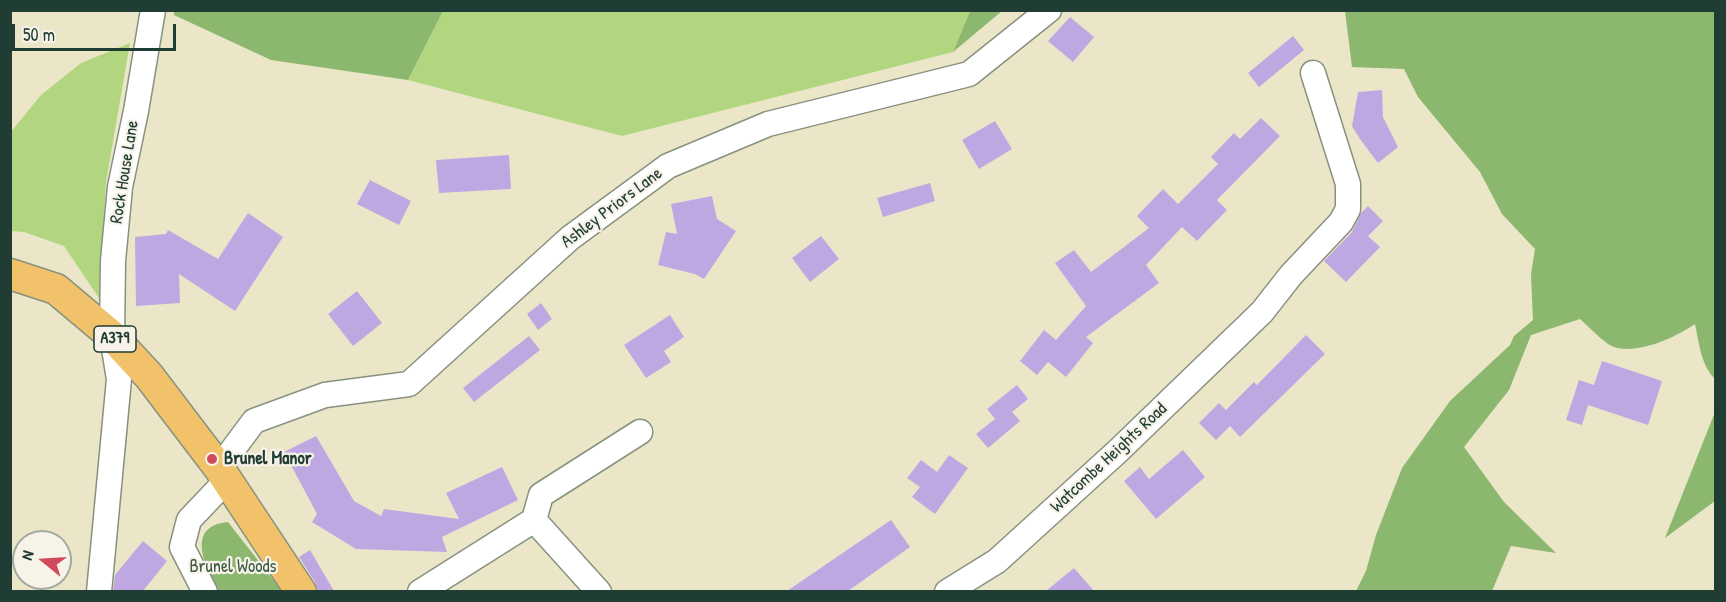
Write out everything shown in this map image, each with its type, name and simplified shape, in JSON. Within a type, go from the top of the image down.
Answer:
[{"type":"main road","name":"A379","points":[[10,274],[56,289],[112,336],[149,376],[223,474],[301,591]]},
{"type":"street","name":"Rock House Lane","points":[[99,591],[119,379],[112,336],[113,261],[120,187],[153,10]]},
{"type":"street","name":"Ashley Priors Lane","points":[[205,591],[182,547],[189,520],[223,474],[254,421],[325,395],[409,384],[570,238],[668,166],[768,124],[969,74],[1049,10]]},
{"type":"street","name":"Watcombe Heights Road","points":[[947,591],[997,561],[1118,451],[1262,312],[1291,274],[1341,222],[1348,209],[1348,184],[1313,73]]},
{"type":"street","points":[[420,591],[534,520],[541,495],[640,432]]},
{"type":"street","points":[[534,520],[599,591]]},
{"type":"green space","points":[[174,10],[443,11],[408,80],[271,60],[174,15]]},
{"type":"green space","points":[[443,11],[970,11],[953,52],[622,136],[408,80]]},
{"type":"green space","points":[[970,11],[1002,11],[953,52]]},
{"type":"green space","points":[[1345,11],[1715,11],[1715,379],[1704,360],[1695,324],[1667,339],[1634,349],[1610,345],[1580,319],[1531,335],[1509,390],[1464,447],[1504,502],[1556,553],[1511,546],[1492,591],[1356,591],[1366,571],[1376,535],[1402,468],[1450,401],[1510,345],[1514,336],[1533,320],[1531,274],[1535,249],[1502,214],[1480,172],[1418,97],[1404,69],[1352,67]]},
{"type":"green space","points":[[130,43],[106,182],[99,298],[64,246],[24,232],[11,231],[10,133],[41,95],[81,63]]},
{"type":"green space","points":[[1715,412],[1715,501],[1665,538]]},
{"type":"green space","name":"Brunel Woods","points":[[228,522],[281,591],[218,591],[204,560],[202,540],[206,531],[214,525]]},
{"type":"building","points":[[1070,17],[1094,37],[1073,62],[1048,41]]},
{"type":"building","points":[[1293,36],[1304,50],[1259,87],[1248,73]]},
{"type":"building","points":[[1382,90],[1383,117],[1398,147],[1378,163],[1352,126],[1358,92]]},
{"type":"building","points":[[1261,118],[1280,136],[1217,200],[1227,210],[1197,241],[1182,227],[1146,265],[1159,283],[1086,337],[1093,343],[1066,377],[1048,362],[1037,375],[1020,361],[1044,330],[1056,340],[1086,306],[1055,263],[1074,250],[1091,272],[1149,228],[1137,216],[1163,189],[1178,204],[1218,164],[1211,157],[1234,133],[1240,139]]},
{"type":"building","points":[[995,121],[1012,149],[979,169],[962,140]]},
{"type":"building","points":[[509,155],[511,189],[439,193],[436,160]]},
{"type":"building","points":[[370,180],[411,201],[399,225],[357,204]]},
{"type":"building","points":[[930,183],[935,201],[883,217],[877,198]]},
{"type":"building","points":[[712,196],[717,219],[736,231],[704,279],[695,274],[658,265],[666,232],[677,234],[671,204]]},
{"type":"building","points":[[1368,206],[1383,221],[1368,236],[1380,247],[1346,282],[1324,261],[1352,232],[1361,213]]},
{"type":"building","points":[[248,213],[283,237],[235,311],[179,274],[180,303],[136,306],[135,237],[166,234],[168,230],[218,259]]},
{"type":"building","points":[[821,236],[839,259],[810,282],[792,258]]},
{"type":"building","points":[[357,291],[382,323],[353,346],[328,314]]},
{"type":"building","points":[[541,303],[552,319],[538,330],[527,314]]},
{"type":"building","points":[[670,315],[684,337],[664,351],[671,362],[646,378],[624,345]]},
{"type":"building","points":[[1306,335],[1325,354],[1240,437],[1230,426],[1216,440],[1199,423],[1219,403],[1226,410],[1254,382],[1257,385]]},
{"type":"building","points":[[529,336],[540,350],[474,402],[463,388]]},
{"type":"building","points":[[1602,361],[1662,381],[1648,425],[1588,405],[1582,425],[1566,420],[1579,380],[1594,385]]},
{"type":"building","points":[[1017,385],[1028,399],[1012,412],[1020,421],[988,448],[976,434],[995,419],[987,409]]},
{"type":"building","points":[[316,436],[354,501],[381,516],[384,509],[459,519],[446,493],[502,467],[518,500],[442,537],[447,552],[356,549],[312,522],[317,514],[284,452]]},
{"type":"building","points":[[1183,450],[1205,477],[1156,519],[1124,481],[1140,467],[1149,479]]},
{"type":"building","points":[[949,455],[968,468],[935,514],[912,497],[920,487],[907,478],[921,460],[937,472]]},
{"type":"building","points":[[891,520],[910,547],[848,591],[787,591]]},
{"type":"building","points":[[143,541],[167,561],[143,591],[113,591],[115,575]]},
{"type":"building","points":[[310,550],[334,591],[318,591],[299,557]]},
{"type":"building","points":[[1074,568],[1094,591],[1046,591]]},
{"type":"place","name":"Brunel Manor","points":[[212,459]]}]
